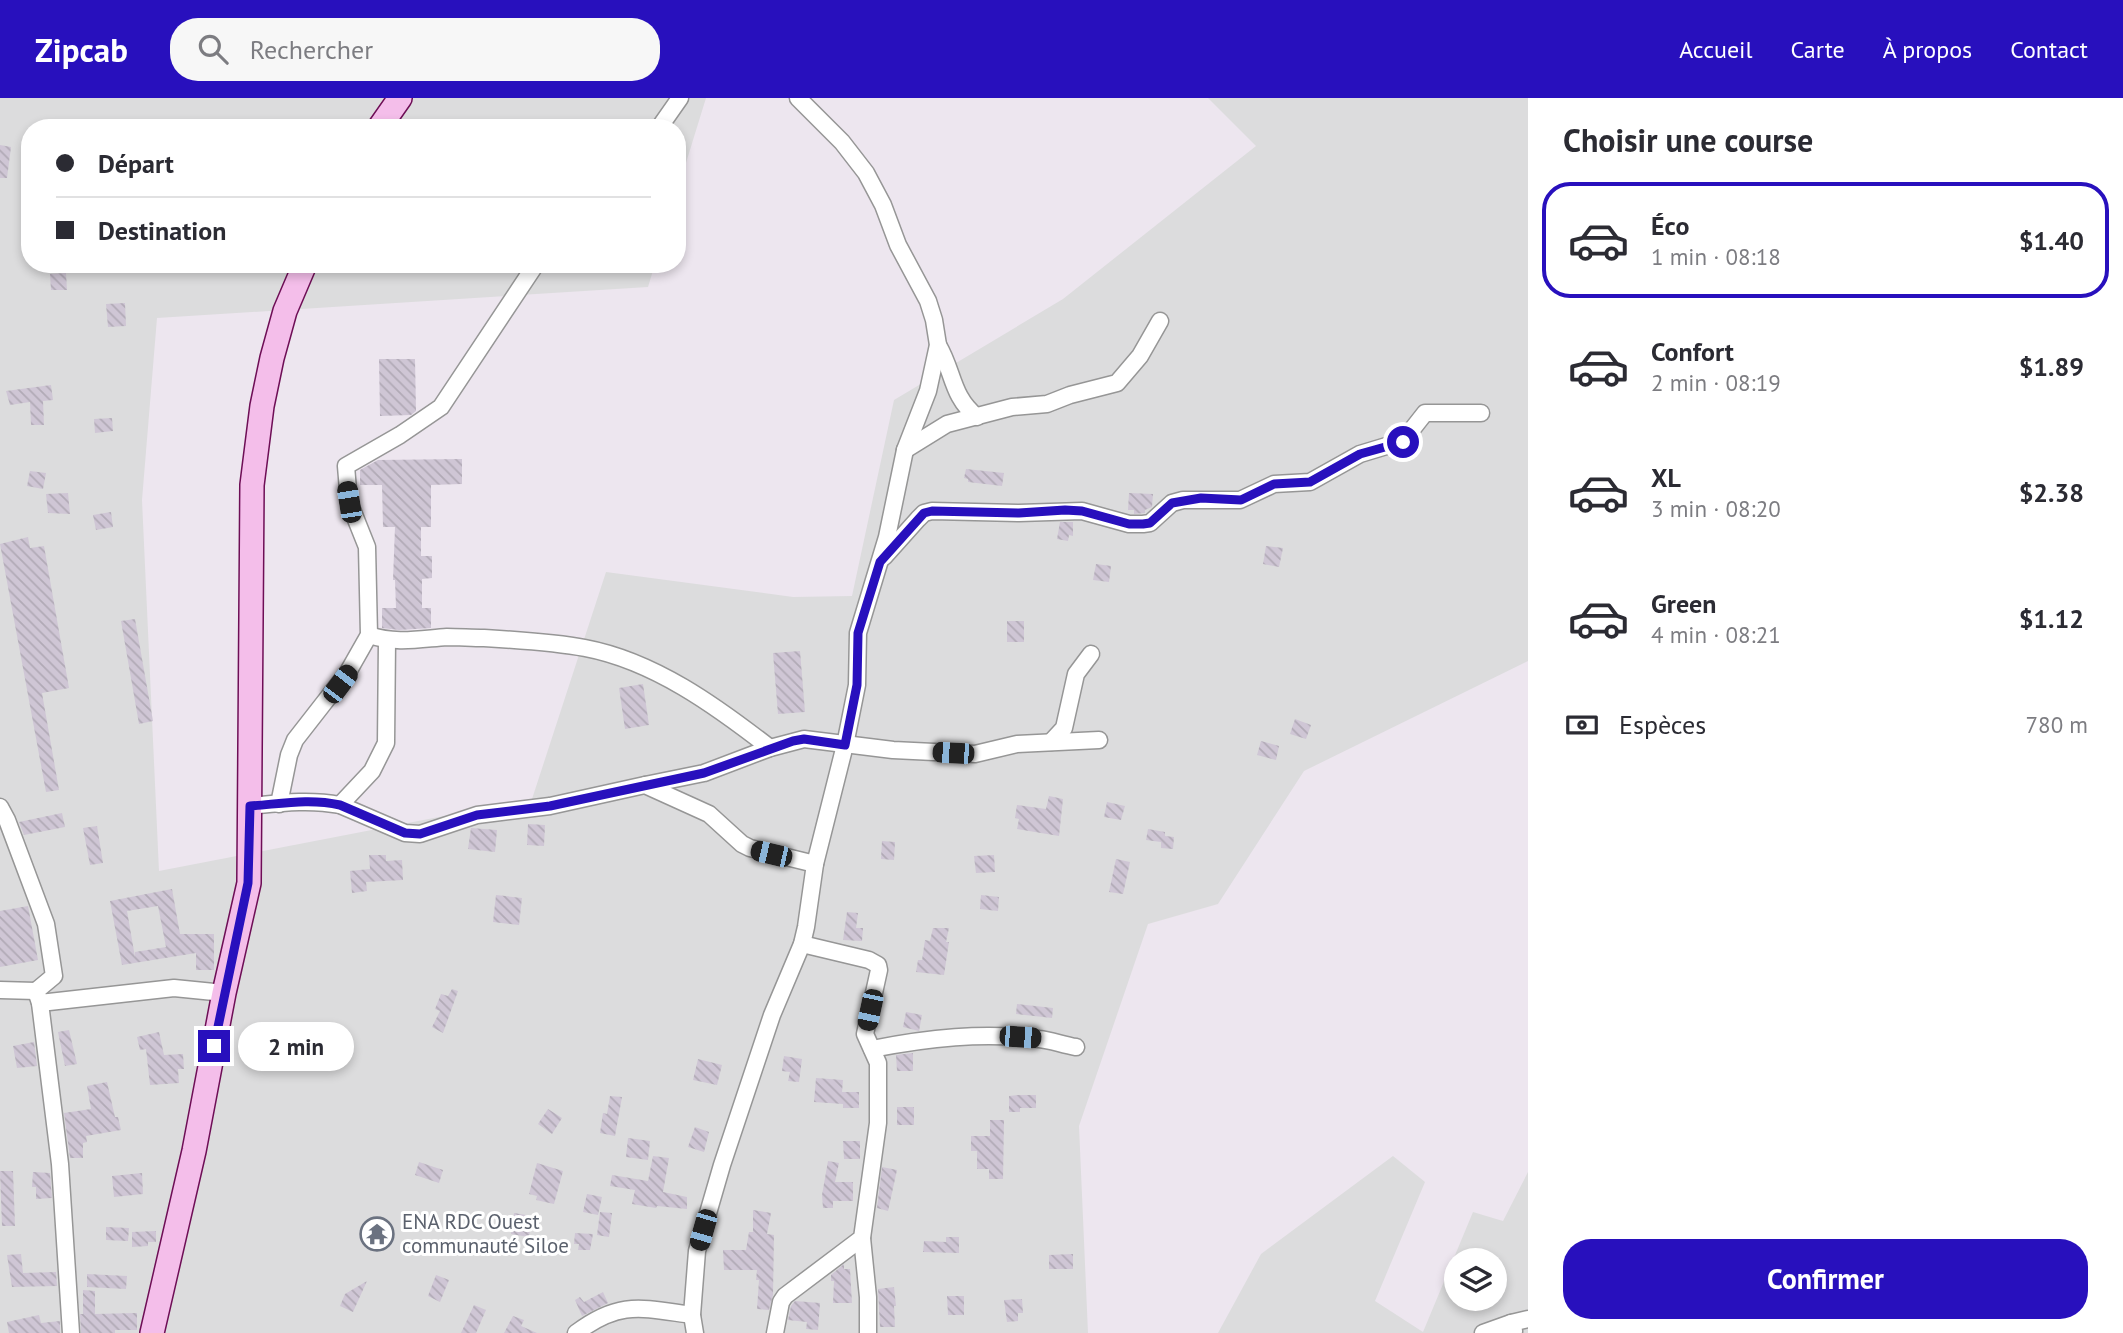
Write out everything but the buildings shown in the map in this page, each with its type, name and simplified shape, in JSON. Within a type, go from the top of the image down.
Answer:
[{"type":"main road","points":[[385,119],[400,98]]},
{"type":"main road","points":[[152,1333],[194,1151],[248,883],[252,485],[262,407],[272,358],[285,311],[301,273]]},
{"type":"street","points":[[665,119],[680,98]]},
{"type":"street","points":[[798,98],[842,142],[866,173],[883,205],[898,245],[928,301],[938,345],[949,367],[959,399],[977,416]]},
{"type":"street","points":[[279,804],[289,755],[295,740],[348,673],[369,635],[367,547],[349,502],[346,466],[400,435],[441,407],[530,273]]},
{"type":"street","points":[[905,450],[947,424],[1012,407],[1047,404],[1070,395],[1118,383],[1140,356],[1160,321]]},
{"type":"street","points":[[695,1333],[692,1315],[697,1251],[772,1015],[802,944],[810,912],[815,864],[857,685],[858,633],[890,526],[905,450],[929,391],[938,345]]},
{"type":"street","points":[[880,562],[924,513],[932,511],[1019,513],[1065,510],[1082,511],[1129,524],[1150,523],[1172,503],[1201,498],[1241,500],[1274,484],[1310,482],[1360,454],[1403,442],[1425,413],[1481,413]]},
{"type":"street","points":[[369,635],[387,641],[403,642],[449,637],[489,639],[585,648],[614,656],[657,673],[702,699],[770,748]]},
{"type":"street","points":[[340,805],[372,771],[386,743],[387,641]]},
{"type":"street","points":[[1051,742],[1064,728],[1076,674],[1091,654]]},
{"type":"street","points":[[250,806],[289,801],[340,805],[405,833],[420,834],[477,815],[550,806],[704,773],[770,748],[804,739],[845,745],[975,754],[1017,744],[1099,740]]},
{"type":"street","points":[[645,785],[709,814],[741,844],[815,864]]},
{"type":"street","points":[[0,807],[46,924],[54,976],[38,997],[60,1164],[71,1333]]},
{"type":"street","points":[[802,944],[869,960],[878,965],[865,1034],[878,1063],[878,1123],[862,1238],[869,1297],[868,1333]]},
{"type":"street","points":[[0,990],[38,997],[174,988],[224,993]]},
{"type":"street","points":[[872,1049],[976,1035],[1041,1039],[1076,1047]]},
{"type":"street","points":[[776,1332],[783,1298],[862,1238]]},
{"type":"street","points":[[576,1333],[594,1319],[622,1309],[643,1308],[692,1315]]},
{"type":"street","points":[[1483,1333],[1513,1328],[1528,1319]]},
{"type":"shaded area","points":[[0,98],[706,98],[686,163],[686,119],[21,119],[21,273],[652,273],[648,287],[157,318],[142,500],[159,871],[532,799],[606,572],[793,597],[852,596],[894,400],[1063,299],[1256,146],[1208,98],[1528,98],[1528,661],[1304,771],[1218,904],[1148,924],[1079,1126],[1088,1333],[0,1333]]},
{"type":"shaded area","points":[[1393,1156],[1425,1182],[1375,1301],[1423,1332],[1444,1282],[1444,1311],[1507,1311],[1507,1248],[1458,1248],[1473,1212],[1503,1221],[1528,1172],[1528,1333],[1218,1333],[1261,1254]]},
{"type":"place","name":"ENA RDC Ouest communauté Siloe","points":[[377,1234]]},
{"type":"route","points":[[214,1046],[248,883],[250,806],[289,801],[329,803],[340,805],[405,833],[420,834],[477,815],[550,806],[704,773],[793,741],[804,739],[845,745],[857,685],[858,633],[880,562],[924,513],[1040,513],[1065,510],[1082,511],[1129,524],[1150,523],[1172,503],[1201,498],[1241,500],[1254,491],[1274,484],[1310,482],[1360,454],[1403,442]]}]
